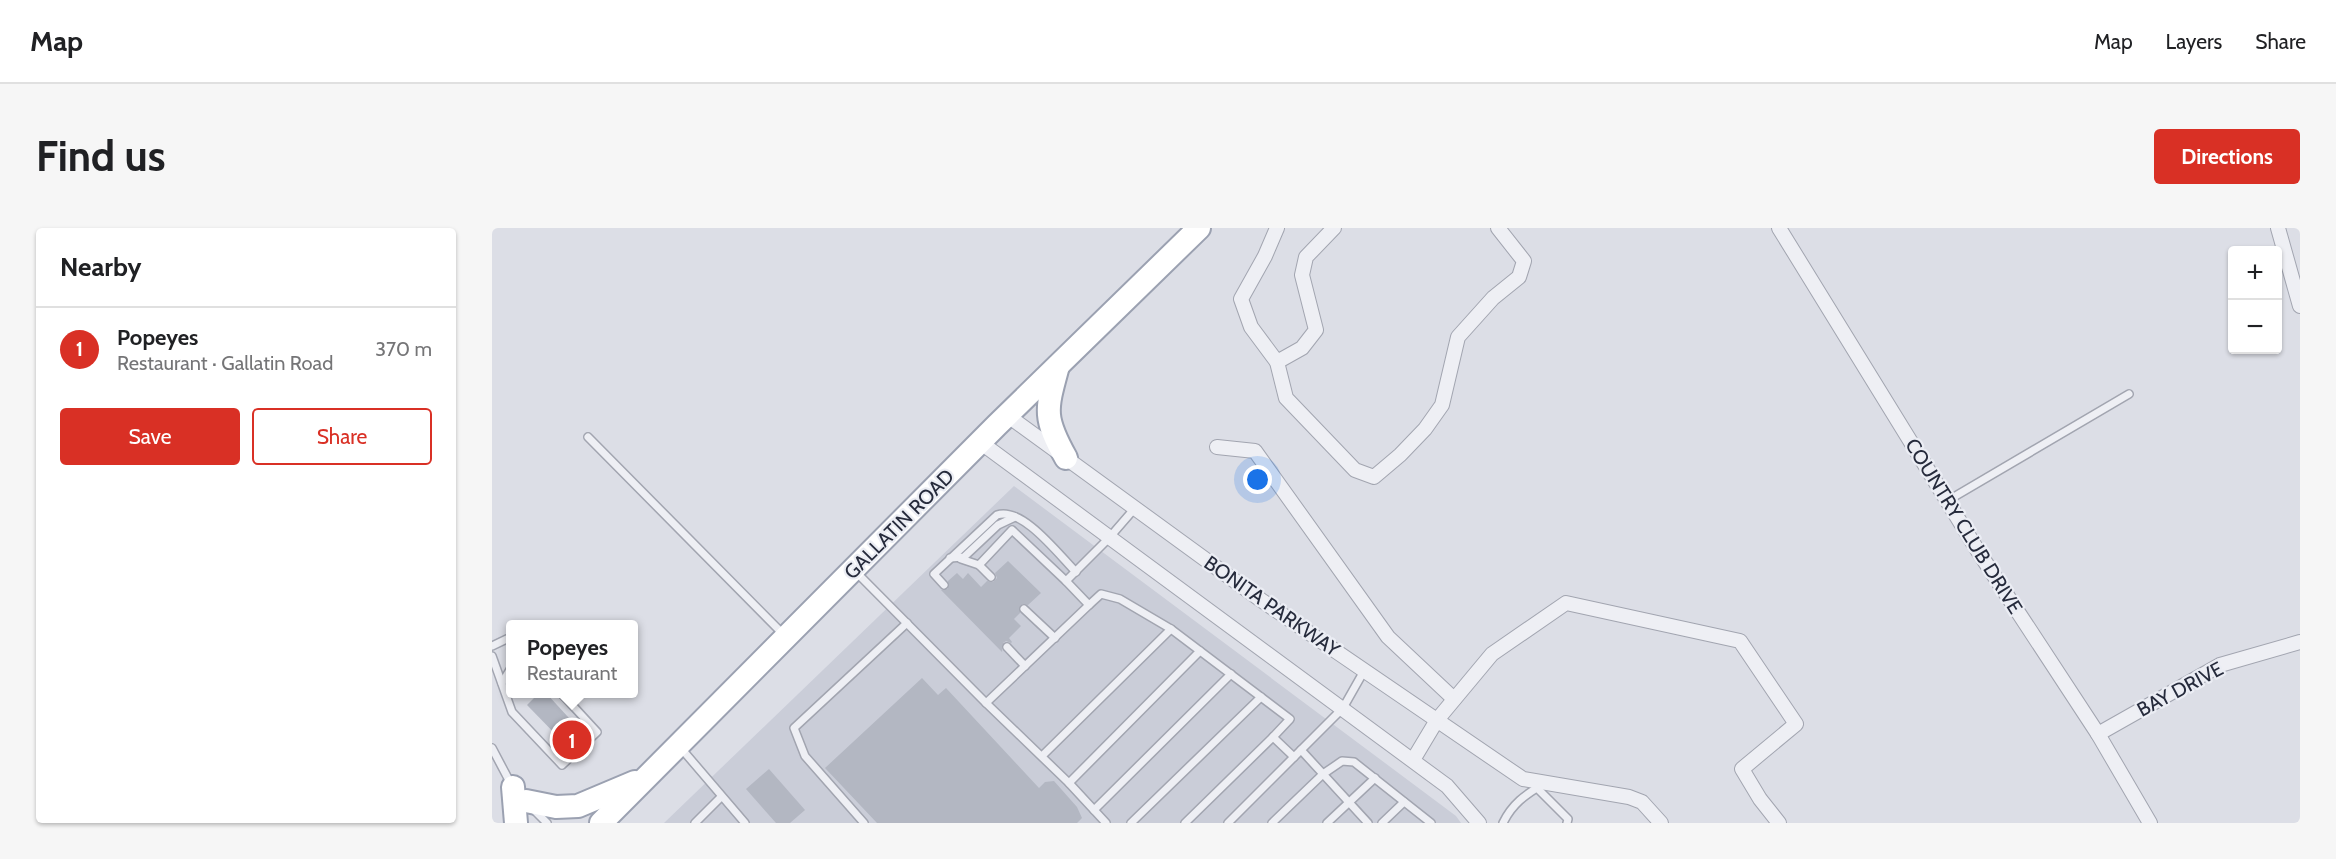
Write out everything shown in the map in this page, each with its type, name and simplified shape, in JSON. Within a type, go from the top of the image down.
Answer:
[{"type":"main road","name":"GALLATIN ROAD","points":[[601,823],[1007,415],[1199,228]]},
{"type":"main road","points":[[1058,366],[1047,410],[1054,436],[1066,458]]},
{"type":"main road","points":[[516,823],[520,794],[556,807],[579,806],[648,776]]},
{"type":"street","points":[[1277,228],[1265,256],[1241,299],[1251,327],[1277,362],[1286,398],[1355,470],[1374,477],[1425,429],[1442,405],[1458,337],[1493,298],[1519,277],[1524,261],[1498,228]]},
{"type":"street","points":[[1277,362],[1302,348],[1316,330],[1302,275],[1306,257],[1335,228]]},
{"type":"street","name":"COUNTRY CLUB DRIVE","points":[[1779,228],[1947,501],[2098,734],[2150,823]]},
{"type":"street","points":[[2278,228],[2300,306]]},
{"type":"street","name":"BONITA PARKWAY","points":[[1007,415],[1261,600],[1523,779],[1541,785],[1629,797],[1642,802],[1660,823]]},
{"type":"street","name":"BONITA PARKWAY","points":[[980,442],[1413,760],[1447,786],[1479,823]]},
{"type":"street","points":[[1217,447],[1255,451],[1388,637],[1454,699]]},
{"type":"street","points":[[1413,760],[1437,720],[1492,654],[1566,603],[1740,641],[1796,724],[1743,769],[1760,799],[1779,823]]},
{"type":"street","name":"BAY DRIVE","points":[[2098,734],[2220,665],[2300,642]]},
{"type":"lane","points":[[1947,501],[2129,394]]},
{"type":"lane","points":[[588,437],[786,637]]},
{"type":"lane","points":[[1066,581],[1135,508]]},
{"type":"lane","points":[[944,585],[934,574],[997,515],[1010,514],[1029,524],[1076,572]]},
{"type":"lane","points":[[960,559],[998,525],[1015,517]]},
{"type":"lane","points":[[979,565],[1012,531],[1089,605]]},
{"type":"lane","points":[[950,558],[979,565],[992,577]]},
{"type":"lane","points":[[853,569],[1069,783],[1106,823]]},
{"type":"lane","points":[[986,703],[1101,594],[1120,599],[1171,629],[1290,718],[1185,823]]},
{"type":"lane","points":[[1024,609],[1054,638]]},
{"type":"lane","points":[[864,823],[805,756],[794,728],[907,623]]},
{"type":"lane","points":[[1042,756],[1171,629]]},
{"type":"lane","points":[[492,646],[506,639]]},
{"type":"lane","points":[[1007,647],[1025,666]]},
{"type":"lane","points":[[1069,783],[1200,651]]},
{"type":"lane","points":[[492,656],[506,695]]},
{"type":"lane","points":[[1228,823],[1343,708],[1364,671]]},
{"type":"lane","points":[[1094,810],[1231,674]]},
{"type":"lane","points":[[502,683],[506,676]]},
{"type":"lane","points":[[1131,823],[1261,697]]},
{"type":"lane","points":[[507,698],[512,712],[562,765],[597,732],[566,698]]},
{"type":"lane","points":[[1273,737],[1294,757]]},
{"type":"lane","points":[[678,746],[745,823]]},
{"type":"lane","points":[[492,748],[520,794],[547,823]]},
{"type":"lane","points":[[1301,750],[1368,823]]},
{"type":"lane","points":[[1272,823],[1323,774],[1342,761],[1354,762],[1431,823]]},
{"type":"lane","points":[[1328,823],[1375,778]]},
{"type":"lane","points":[[1503,823],[1509,811],[1522,797],[1541,785],[1568,819],[1568,823]]},
{"type":"lane","points":[[695,823],[721,797]]},
{"type":"lane","points":[[1382,823],[1404,802]]},
{"type":"shaded area","points":[[1014,486],[1456,816],[1461,823],[664,823]]},
{"type":"building","points":[[1008,561],[1041,593],[1028,605],[1020,606],[1020,613],[1014,619],[1021,626],[1009,638],[1011,643],[1006,641],[1003,643],[1002,652],[941,590],[948,589],[948,581],[957,573],[963,579],[968,573],[981,587],[987,581],[993,582],[997,578],[995,573]]},
{"type":"building","points":[[922,678],[938,695],[946,688],[1039,788],[1045,782],[1054,781],[1077,807],[1082,818],[1077,823],[877,823],[825,768]]},
{"type":"building","points":[[534,698],[551,698],[580,730],[565,744],[527,705]]},
{"type":"building","points":[[769,769],[805,810],[790,823],[776,823],[746,789]]},
{"type":"place","name":"Popeyes","points":[[572,740]]}]
